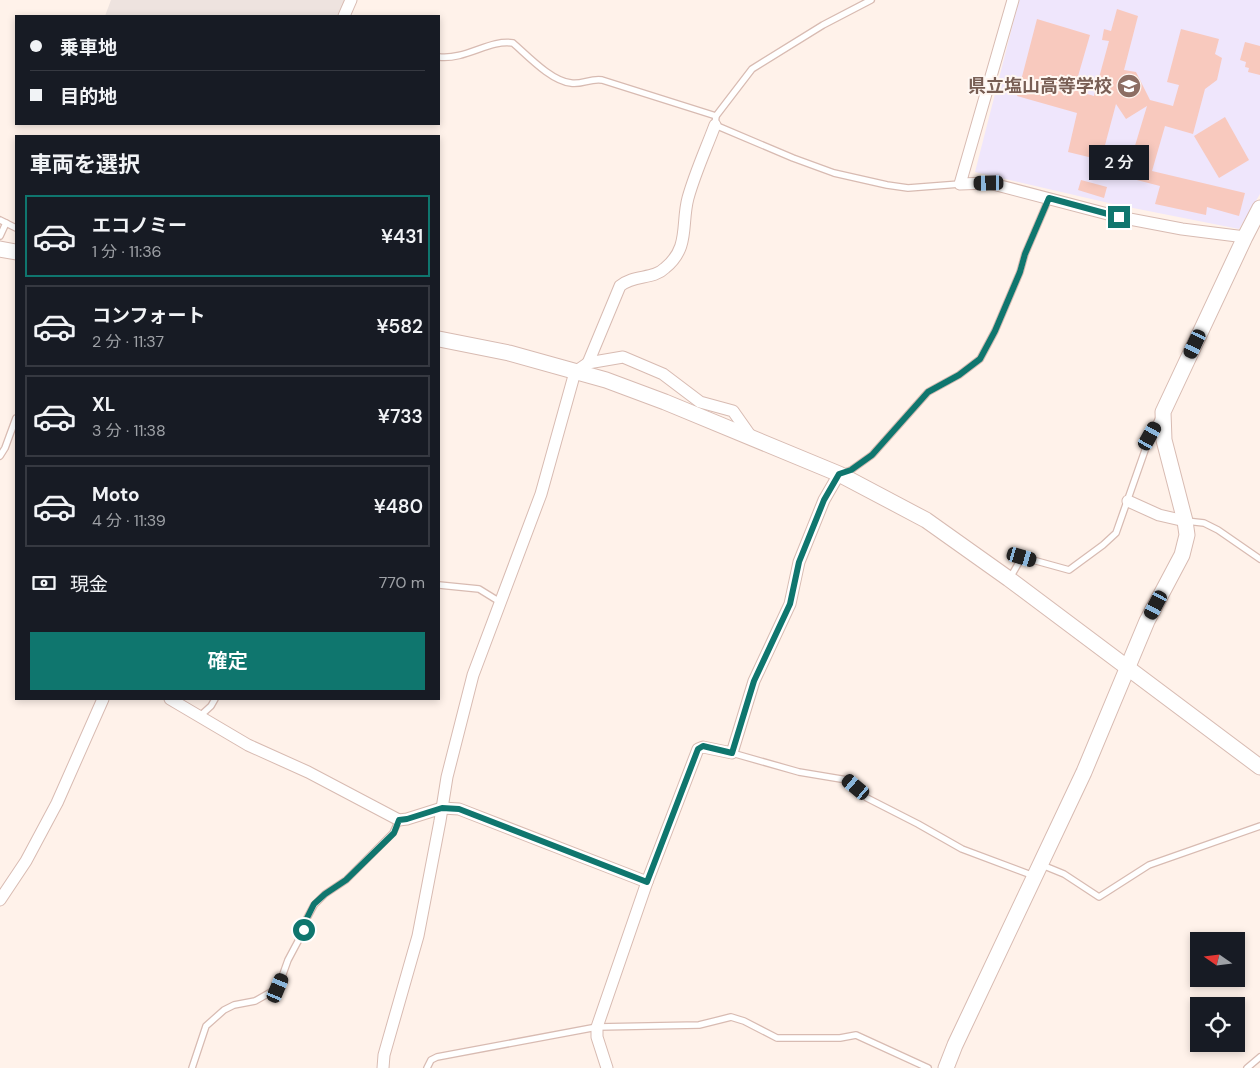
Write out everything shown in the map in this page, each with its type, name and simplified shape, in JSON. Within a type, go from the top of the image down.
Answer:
[{"type":"street","points":[[344,15],[351,0]]},
{"type":"street","points":[[1013,0],[960,184],[989,183],[1119,217],[1182,230],[1244,237]]},
{"type":"street","points":[[383,1068],[384,1055],[418,936],[446,777],[473,675],[544,484],[582,368],[592,350],[620,286],[627,280],[662,271],[668,267],[682,247],[688,197],[715,121]]},
{"type":"street","points":[[946,1068],[955,1045],[1084,772],[1148,621],[1182,555],[1187,535],[1164,440],[1163,412],[1244,237],[1260,208]]},
{"type":"street","points":[[0,249],[15,252]]},
{"type":"street","points":[[440,339],[582,368],[839,474],[926,520],[1009,579],[1260,767]]},
{"type":"street","points":[[582,368],[623,357],[663,374],[700,402],[733,411],[752,439]]},
{"type":"street","points":[[607,1068],[597,1037],[597,1027],[647,882],[698,749],[703,746],[732,753],[754,681],[790,604],[799,562],[824,500],[839,474]]},
{"type":"street","points":[[1128,501],[1160,515],[1185,521]]},
{"type":"street","points":[[0,900],[26,861],[56,803],[103,700]]},
{"type":"street","points":[[172,700],[248,746],[308,772],[399,820],[442,808],[459,809],[647,882]]},
{"type":"lane","points":[[715,121],[752,69],[823,25],[870,0]]},
{"type":"lane","points":[[440,57],[462,56],[505,42],[513,43],[556,79],[572,84],[596,79],[602,80],[715,121],[793,158],[842,175],[908,188],[960,184]]},
{"type":"lane","points":[[839,474],[851,470],[872,455],[928,392],[959,375],[980,359],[995,331],[1049,198]]},
{"type":"lane","points":[[0,236],[3,221],[15,227]]},
{"type":"lane","points":[[1009,579],[1022,557],[1069,570],[1116,533],[1150,436],[1163,412]]},
{"type":"lane","points":[[0,456],[15,421]]},
{"type":"lane","points":[[1185,521],[1204,523],[1218,530],[1260,559]]},
{"type":"lane","points":[[440,585],[472,587],[479,589],[500,602]]},
{"type":"lane","points":[[200,716],[214,700]]},
{"type":"lane","points":[[732,753],[799,772],[847,780],[867,798],[962,849],[1037,870],[1064,874],[1099,897],[1149,865],[1260,826]]},
{"type":"lane","points":[[192,1068],[206,1026],[224,1010],[234,1005],[255,1001],[278,988],[288,960],[314,904],[346,880],[394,833],[399,820]]},
{"type":"lane","points":[[427,1068],[427,1064],[437,1057],[597,1027],[700,1025],[731,1018],[744,1020],[777,1038],[840,1038],[856,1035],[928,1068]]},
{"type":"lane","points":[[1247,1068],[1260,1057]]},
{"type":"shaded area","points":[[111,0],[345,0],[338,15],[105,15]]},
{"type":"shaded area","name":"県立塩山高等学校","points":[[1019,0],[1260,0],[1260,194],[1239,229],[1113,204],[975,172]]},
{"type":"building","points":[[1117,9],[1138,16],[1124,70],[1136,72],[1150,100],[1173,106],[1179,85],[1167,82],[1181,29],[1219,39],[1215,54],[1222,58],[1217,80],[1205,89],[1193,134],[1165,126],[1152,171],[1245,193],[1239,216],[1207,207],[1206,215],[1155,204],[1160,186],[1129,178],[1132,162],[1126,161],[1128,148],[1134,149],[1147,106],[1126,119],[1116,104],[1101,160],[1068,152],[1077,113],[1017,96],[1037,19],[1090,35],[1074,90],[1094,96],[1109,41],[1102,40],[1104,29],[1111,31]]},
{"type":"building","points":[[1245,42],[1260,46],[1260,75],[1248,72],[1249,68],[1245,67],[1246,62],[1240,60]]},
{"type":"building","points":[[1225,117],[1249,160],[1219,178],[1194,136]]},
{"type":"building","points":[[1081,180],[1107,187],[1104,198],[1078,190]]},
{"type":"place","name":"県立塩山高等学校","points":[[1129,86]]},
{"type":"route","points":[[304,930],[307,918],[314,904],[346,880],[394,833],[399,820],[442,808],[459,809],[647,882],[698,749],[703,746],[732,753],[754,681],[790,604],[799,562],[824,500],[839,474],[851,470],[872,455],[928,392],[959,375],[980,359],[995,331],[1049,198],[1119,217]]}]
